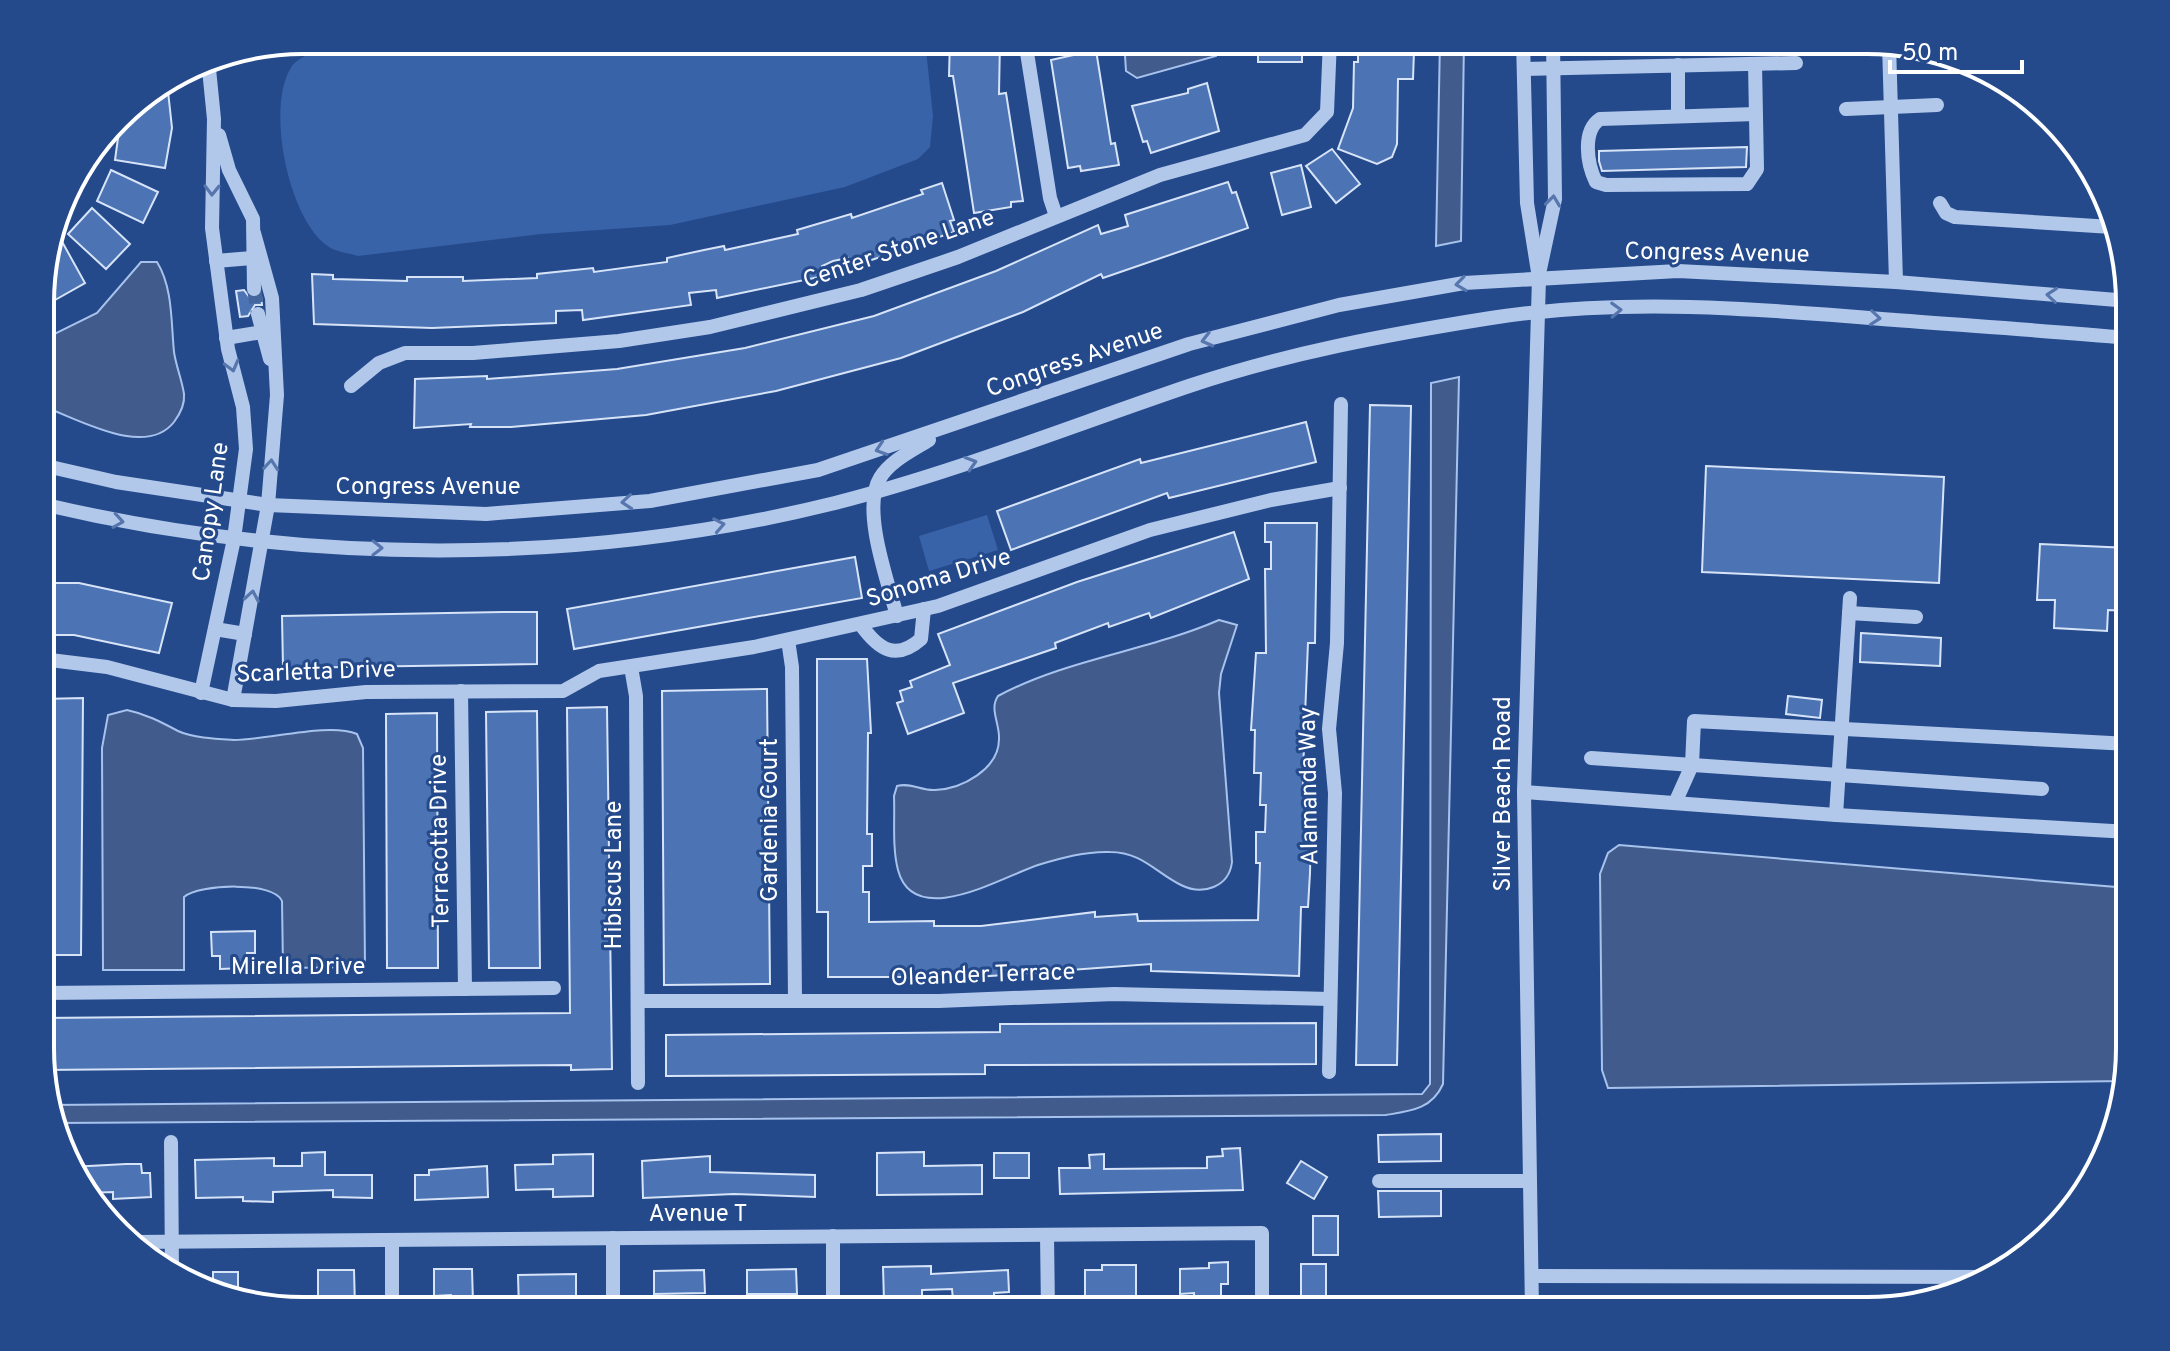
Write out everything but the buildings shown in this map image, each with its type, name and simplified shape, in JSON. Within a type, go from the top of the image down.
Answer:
[{"type":"street","name":"Center Stone Lane","points":[[351,386],[379,363],[405,353],[473,353],[619,341],[710,327],[808,304],[905,276],[1160,175],[1305,135],[1315,129],[1327,112],[1329,54]]},
{"type":"street","points":[[1523,54],[1527,203],[1539,278]]},
{"type":"street","points":[[1539,278],[1555,199],[1554,54]]},
{"type":"street","points":[[1027,55],[1050,198],[1056,216]]},
{"type":"street","points":[[1889,55],[1896,282]]},
{"type":"street","points":[[1524,69],[1796,63]]},
{"type":"street","points":[[1755,64],[1756,114],[1757,169],[1747,184],[1606,185],[1596,182],[1589,169],[1589,133],[1592,124],[1600,119],[1756,114]]},
{"type":"street","points":[[1678,65],[1678,116]]},
{"type":"street","name":"Canopy Lane","points":[[201,693],[234,539],[246,433],[226,338],[212,228],[214,119],[209,72]]},
{"type":"street","points":[[1846,109],[1937,105]]},
{"type":"street","name":"Canopy Lane","points":[[214,119],[229,170],[250,207],[272,298],[277,395],[268,505],[233,700]]},
{"type":"street","points":[[1940,203],[1946,213],[1955,217],[2104,226]]},
{"type":"street","name":"Canopy Lane","points":[[254,233],[254,289]]},
{"type":"street","points":[[216,261],[252,258]]},
{"type":"street","name":"Congress Avenue","points":[[54,468],[116,482],[268,505],[486,514],[650,501],[818,470],[1189,344],[1339,305],[1464,283],[1678,271],[1896,282],[2115,300]]},
{"type":"street","name":"Silver Beach Road","points":[[1532,1296],[1524,792],[1539,278]]},
{"type":"street","points":[[54,507],[108,520],[262,543],[484,551],[654,538],[833,503],[991,457],[1194,384],[1314,351],[1538,312],[1683,308],[1789,311],[2115,337]]},
{"type":"street","name":"Canopy Lane","points":[[258,314],[274,366]]},
{"type":"street","points":[[226,338],[262,332]]},
{"type":"street","name":"Alamanda Way","points":[[1329,1072],[1335,793],[1329,729],[1337,643],[1341,404]]},
{"type":"street","points":[[897,616],[874,523],[875,491],[887,470],[946,429]]},
{"type":"street","name":"Sonoma Drive","points":[[547,691],[570,689],[599,671],[788,640],[897,616],[1158,528],[1271,500],[1340,488]]},
{"type":"street","points":[[1836,815],[1849,605],[1916,617]]},
{"type":"street","points":[[861,625],[876,645],[891,652],[908,651],[921,639],[924,609]]},
{"type":"street","points":[[215,629],[245,634]]},
{"type":"street","name":"Gardenia Court","points":[[788,640],[792,667],[795,1000]]},
{"type":"street","name":"Scarletta Drive","points":[[54,660],[107,667],[233,700],[276,701],[334,693],[547,691]]},
{"type":"street","name":"Hibiscus Lane","points":[[631,667],[636,696],[638,1083]]},
{"type":"street","name":"Terracotta Drive","points":[[461,691],[465,989]]},
{"type":"street","points":[[1675,803],[1692,765],[1694,721],[2115,743]]},
{"type":"street","points":[[1591,758],[2042,789]]},
{"type":"street","points":[[1524,792],[2115,831]]},
{"type":"street","name":"Mirella Drive","points":[[54,993],[554,988]]},
{"type":"street","name":"Oleander Terrace","points":[[638,1001],[939,1001],[1114,994],[1330,999]]},
{"type":"street","points":[[171,1142],[172,1259]]},
{"type":"street","points":[[1379,1181],[1530,1181]]},
{"type":"street","name":"Avenue T","points":[[148,1242],[1262,1233],[1262,1296]]},
{"type":"street","points":[[1047,1235],[1048,1297]]},
{"type":"street","points":[[833,1236],[833,1297]]},
{"type":"street","points":[[613,1238],[613,1297]]},
{"type":"street","points":[[392,1240],[392,1297]]},
{"type":"street","points":[[1532,1276],[1965,1277]]},
{"type":"shaded area","points":[[1125,54],[1216,54],[1137,78],[1126,71]]},
{"type":"shaded area","points":[[1440,54],[1464,54],[1461,241],[1436,246]]},
{"type":"shaded area","points":[[927,55],[933,116],[930,147],[918,159],[845,187],[670,225],[541,234],[358,256],[332,249],[315,233],[292,189],[281,134],[281,107],[284,84],[292,66],[303,57]]},
{"type":"shaded area","points":[[141,262],[157,262],[166,283],[174,352],[184,394],[182,409],[174,422],[161,432],[146,437],[129,436],[54,411],[54,334],[97,313]]},
{"type":"shaded area","points":[[1459,377],[1443,1084],[1427,1104],[1386,1115],[66,1123],[61,1105],[1422,1094],[1430,1084],[1431,383]]},
{"type":"shaded area","points":[[987,515],[998,550],[929,571],[919,536]]},
{"type":"shaded area","points":[[1219,620],[1237,625],[1221,674],[1219,693],[1232,862],[1226,878],[1214,887],[1198,890],[1181,885],[1131,855],[1101,852],[1038,865],[983,888],[940,898],[922,896],[907,888],[898,870],[895,852],[894,796],[897,786],[946,789],[967,781],[986,768],[993,759],[999,739],[994,706],[998,696],[1052,673],[1164,640]]},
{"type":"shaded area","points":[[127,710],[184,733],[213,739],[248,739],[331,730],[357,734],[363,748],[365,967],[283,968],[282,901],[265,890],[219,887],[184,897],[184,970],[103,970],[102,748],[108,715]]},
{"type":"shaded area","points":[[1619,845],[2115,887],[2113,1081],[1608,1088],[1602,1070],[1600,874],[1608,853]]},
{"type":"tunnel","points":[[254,289],[258,314]]}]
